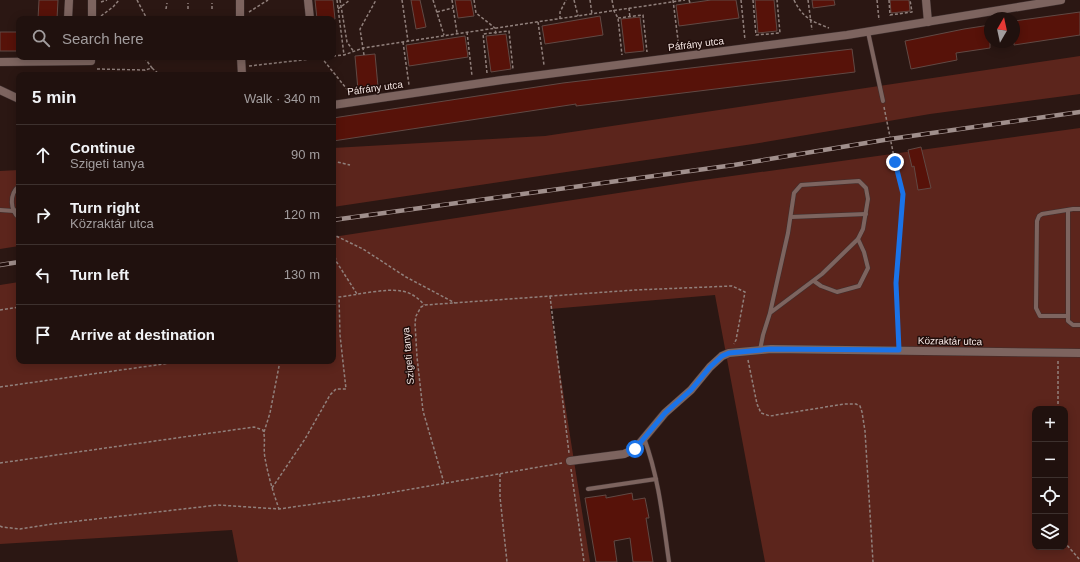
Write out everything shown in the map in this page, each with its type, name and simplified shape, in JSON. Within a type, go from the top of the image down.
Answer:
[{"type":"street","points":[[68,16],[69,0]]},
{"type":"street","points":[[92,0],[95,16]]},
{"type":"street","points":[[240,0],[243,16]]},
{"type":"street","points":[[308,0],[310,16]]},
{"type":"street","points":[[926,0],[928,22]]},
{"type":"street","name":"Páfrány utca","points":[[336,104],[624,63],[868,32],[1061,0]]},
{"type":"street","points":[[0,62],[45,60]]},
{"type":"street","points":[[79,60],[91,60]]},
{"type":"street","points":[[241,60],[242,72]]},
{"type":"street","points":[[0,90],[16,98]]},
{"type":"street","name":"Közraktár utca","points":[[727,354],[771,349],[1080,353]]},
{"type":"street","points":[[570,462],[624,454],[635,449],[665,413],[691,390],[710,367],[727,354]]},
{"type":"lane","points":[[868,32],[882,101]]},
{"type":"lane","points":[[760,350],[762,334],[770,312],[785,249],[794,194],[801,185],[859,181],[866,188],[868,199],[863,229],[858,239],[814,280],[770,312]]},
{"type":"lane","points":[[16,190],[13,193],[12,202],[16,214]]},
{"type":"lane","points":[[1068,316],[1040,316],[1036,308],[1037,221],[1038,216],[1042,214],[1080,209]]},
{"type":"lane","points":[[0,210],[14,211]]},
{"type":"lane","points":[[1068,210],[1068,321],[1073,325],[1080,325]]},
{"type":"lane","points":[[791,217],[866,214]]},
{"type":"lane","points":[[814,280],[821,286],[837,292],[859,286],[868,268],[864,252],[858,239]]},
{"type":"lane","points":[[644,438],[651,457],[656,479],[669,562]]},
{"type":"lane","points":[[588,489],[656,479]]},
{"type":"path","points":[[98,16],[113,7],[119,0]]},
{"type":"path","points":[[137,0],[145,16]]},
{"type":"path","points":[[243,16],[268,0]]},
{"type":"path","points":[[336,0],[344,55]]},
{"type":"path","points":[[340,0],[347,42],[354,52]]},
{"type":"path","points":[[338,9],[350,0]]},
{"type":"path","points":[[364,55],[360,29],[376,0]]},
{"type":"path","points":[[402,0],[408,41]]},
{"type":"path","points":[[433,0],[444,35]]},
{"type":"path","points":[[452,0],[456,33]]},
{"type":"path","points":[[474,0],[476,13],[495,28]]},
{"type":"path","points":[[558,23],[560,12],[566,0]]},
{"type":"path","points":[[574,0],[578,16]]},
{"type":"path","points":[[590,0],[592,14]]},
{"type":"path","points":[[612,0],[614,11],[618,18],[624,63]]},
{"type":"path","points":[[336,56],[344,55],[364,48],[456,33],[685,0]]},
{"type":"path","points":[[741,0],[745,42]]},
{"type":"path","points":[[753,0],[756,35],[780,33],[777,0]]},
{"type":"path","points":[[794,0],[804,16],[830,28]]},
{"type":"path","points":[[808,0],[813,39]]},
{"type":"path","points":[[876,0],[881,30]]},
{"type":"path","points":[[888,0],[890,15],[912,12],[910,0]]},
{"type":"path","points":[[674,1],[680,56]]},
{"type":"path","points":[[166,9],[167,3]]},
{"type":"path","points":[[188,3],[188,9]]},
{"type":"path","points":[[212,3],[212,9]]},
{"type":"path","points":[[437,12],[453,8]]},
{"type":"path","points":[[629,8],[630,18]]},
{"type":"path","points":[[584,15],[585,19]]},
{"type":"path","points":[[618,18],[630,18],[643,15],[647,54]]},
{"type":"path","points":[[538,22],[544,68]]},
{"type":"path","points":[[495,28],[496,35]]},
{"type":"path","points":[[487,73],[483,34],[495,32],[509,31],[513,70]]},
{"type":"path","points":[[467,32],[472,78]]},
{"type":"path","points":[[450,34],[450,39]]},
{"type":"path","points":[[403,42],[409,88]]},
{"type":"path","points":[[146,60],[157,72]]},
{"type":"path","points":[[247,66],[297,60]]},
{"type":"path","points":[[323,60],[334,72]]},
{"type":"path","points":[[94,68],[145,70],[152,68]]},
{"type":"path","points":[[336,74],[353,96]]},
{"type":"path","points":[[882,101],[903,194],[896,283],[899,350]]},
{"type":"path","points":[[336,162],[350,165]]},
{"type":"path","points":[[336,237],[363,249],[406,276],[455,303]]},
{"type":"path","points":[[336,261],[357,295]]},
{"type":"path","points":[[272,488],[305,439],[330,395],[336,389],[346,389],[340,335],[339,296],[401,290],[419,298],[425,305],[635,290],[732,286],[745,292],[736,340],[727,354]]},
{"type":"path","points":[[550,296],[570,462],[584,562]]},
{"type":"path","name":"Szigeti tanya","points":[[425,305],[420,307],[414,323],[417,357],[423,411],[444,483]]},
{"type":"path","points":[[0,310],[16,307]]},
{"type":"path","points":[[745,351],[757,404],[761,413],[770,416],[844,404],[856,404],[860,406],[865,431],[873,562]]},
{"type":"path","points":[[1058,353],[1058,406]]},
{"type":"path","points":[[0,387],[164,364]]},
{"type":"path","points":[[279,364],[270,413],[264,432],[264,456],[279,509]]},
{"type":"path","points":[[0,463],[254,427],[263,430],[264,432]]},
{"type":"path","points":[[0,526],[20,529],[218,505],[279,509],[370,496],[570,462]]},
{"type":"path","points":[[500,474],[500,496],[507,562]]},
{"type":"path","points":[[1068,545],[1080,560]]},
{"type":"shaded area","points":[[1080,56],[1080,94],[930,114],[753,144],[336,207],[336,148],[545,136]]},
{"type":"shaded area","points":[[1080,128],[1080,562],[765,562],[715,295],[550,309],[590,562],[238,562],[232,530],[0,544],[0,285],[16,282],[16,364],[336,364],[336,237],[696,181]]},
{"type":"shaded area","points":[[16,170],[16,246],[0,249],[0,171]]},
{"type":"building","points":[[39,0],[58,0],[57,16],[38,16]]},
{"type":"building","points":[[315,0],[333,0],[335,16],[317,16]]},
{"type":"building","points":[[411,0],[420,0],[426,27],[416,29]]},
{"type":"building","points":[[455,0],[471,0],[474,16],[458,18]]},
{"type":"building","points":[[711,0],[736,0],[739,18],[679,26],[676,5]]},
{"type":"building","points":[[755,0],[774,0],[777,31],[758,33]]},
{"type":"building","points":[[812,0],[834,0],[835,5],[813,8]]},
{"type":"building","points":[[890,0],[909,0],[910,11],[891,13]]},
{"type":"building","points":[[1080,12],[1080,35],[1020,44],[1020,20]]},
{"type":"building","points":[[600,16],[603,35],[545,44],[542,26]]},
{"type":"building","points":[[640,17],[644,51],[625,53],[621,19]]},
{"type":"building","points":[[984,26],[984,48],[990,48],[956,53],[957,60],[911,69],[905,41]]},
{"type":"building","points":[[0,32],[16,32],[16,51],[0,51]]},
{"type":"building","points":[[506,34],[511,69],[491,72],[486,36]]},
{"type":"building","points":[[465,36],[468,57],[409,66],[406,45]]},
{"type":"building","points":[[852,49],[855,72],[576,106],[576,104],[336,141],[336,118],[563,83]]},
{"type":"building","points":[[375,54],[378,87],[358,90],[355,56]]},
{"type":"building","points":[[921,147],[931,188],[918,190],[914,166],[912,167],[908,150]]},
{"type":"building","points":[[632,493],[633,500],[645,498],[649,518],[646,518],[653,562],[633,562],[630,538],[614,541],[617,562],[596,562],[585,498],[606,495],[606,498]]},
{"type":"railway","points":[[336,220],[734,165],[890,139],[1080,112]]},
{"type":"railway","points":[[0,265],[16,262]]},
{"type":"route","points":[[635,449],[665,413],[691,390],[710,367],[722,356],[729,353],[771,349],[899,350],[896,283],[903,194],[895,162]]}]
